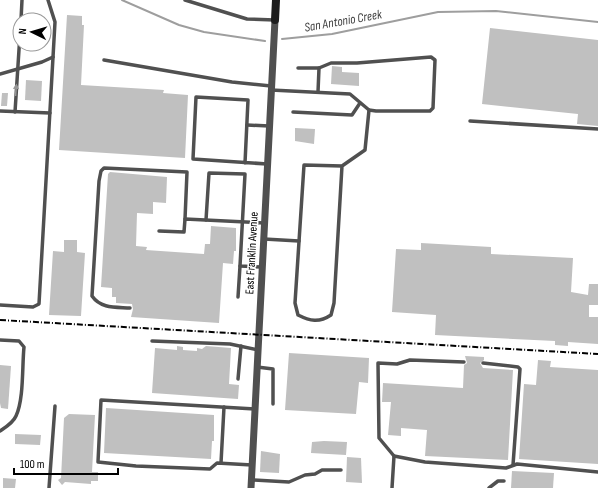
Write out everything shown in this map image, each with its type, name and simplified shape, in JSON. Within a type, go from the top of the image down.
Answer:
[{"type":"street","points":[[275,20],[276,0]]},
{"type":"street","name":"East Franklin Avenue","points":[[251,488],[275,20]]},
{"type":"lane","points":[[21,12],[22,0]]},
{"type":"lane","points":[[0,305],[33,307],[39,304],[55,22],[48,0]]},
{"type":"lane","points":[[185,0],[246,19],[275,20]]},
{"type":"lane","points":[[15,112],[19,52]]},
{"type":"lane","points":[[0,74],[53,57]]},
{"type":"lane","points":[[104,60],[271,88],[350,94],[369,110],[430,111],[433,108],[435,60],[431,57],[357,63],[331,63],[319,68],[298,68]]},
{"type":"lane","points":[[318,92],[319,68]]},
{"type":"lane","points":[[245,163],[248,100],[196,97],[193,159],[245,163],[267,164]]},
{"type":"lane","points":[[294,112],[352,115],[360,103]]},
{"type":"lane","points":[[342,166],[334,303],[330,315],[323,320],[308,320],[298,315],[295,303],[304,165],[342,166],[365,150],[369,110]]},
{"type":"lane","points":[[0,111],[50,114]]},
{"type":"lane","points":[[470,120],[598,129]]},
{"type":"lane","points":[[246,125],[269,126]]},
{"type":"lane","points":[[130,308],[104,306],[95,301],[92,296],[101,171],[104,168],[187,172],[184,232],[159,231]]},
{"type":"lane","points":[[206,220],[209,173],[245,174],[238,297]]},
{"type":"lane","points":[[185,219],[264,223]]},
{"type":"lane","points":[[263,239],[299,241]]},
{"type":"lane","points":[[240,266],[262,267]]},
{"type":"lane","points":[[0,340],[19,341],[24,347],[19,405],[16,416],[9,425],[0,431]]},
{"type":"lane","points":[[152,341],[241,346],[258,350]]},
{"type":"lane","points":[[238,379],[241,346]]},
{"type":"lane","points":[[464,362],[410,360],[397,364],[378,362],[379,438],[394,456],[425,462],[506,468],[517,464],[598,472]]},
{"type":"lane","points":[[483,363],[518,367],[520,369],[513,466]]},
{"type":"lane","points":[[257,367],[273,369],[273,404]]},
{"type":"lane","points":[[252,465],[217,463],[210,469],[136,466],[98,462],[101,400],[255,409]]},
{"type":"lane","points":[[49,488],[55,406]]},
{"type":"lane","points":[[221,463],[224,407]]},
{"type":"lane","points":[[392,488],[394,456]]},
{"type":"lane","points":[[252,480],[289,482],[305,475],[315,474],[322,470],[341,470]]},
{"type":"lane","points":[[489,488],[498,481],[504,481]]},
{"type":"building","points":[[67,15],[82,16],[82,25],[84,25],[81,85],[164,90],[163,93],[188,95],[185,158],[59,150]]},
{"type":"building","points":[[490,28],[598,40],[598,126],[577,124],[578,114],[482,104]]},
{"type":"building","points":[[332,66],[342,67],[342,72],[359,73],[359,86],[331,84]]},
{"type":"building","points":[[26,80],[42,81],[41,101],[25,100]]},
{"type":"building","points":[[2,93],[8,93],[7,106],[1,106]]},
{"type":"building","points":[[295,128],[315,129],[314,144],[295,141]]},
{"type":"building","points":[[110,172],[167,177],[166,203],[153,202],[153,214],[137,213],[136,246],[147,247],[146,250],[204,254],[205,244],[210,244],[211,226],[236,228],[236,251],[234,251],[233,264],[223,263],[219,323],[131,317],[133,309],[132,304],[116,303],[116,297],[112,297],[112,288],[101,287],[108,174]]},
{"type":"building","points":[[64,240],[77,240],[77,252],[85,253],[81,316],[49,315],[53,251],[64,252]]},
{"type":"building","points":[[421,243],[491,247],[491,254],[573,258],[571,292],[588,295],[589,284],[598,284],[598,305],[589,305],[589,317],[598,317],[598,344],[568,342],[568,346],[555,345],[555,341],[435,335],[436,315],[392,312],[396,249],[421,250]]},
{"type":"building","points":[[177,346],[183,347],[183,350],[197,351],[197,348],[202,349],[206,346],[231,348],[229,384],[239,385],[238,399],[152,393],[155,348],[177,350]]},
{"type":"building","points":[[289,353],[369,358],[368,383],[359,382],[356,414],[285,410]]},
{"type":"building","points":[[465,356],[484,357],[484,360],[480,363],[483,368],[513,370],[508,460],[425,456],[427,430],[401,428],[401,436],[388,435],[391,402],[382,402],[383,383],[463,388],[464,365],[467,363]]},
{"type":"building","points":[[538,360],[551,361],[550,367],[598,370],[598,464],[519,459],[524,384],[536,385]]},
{"type":"building","points":[[0,365],[11,366],[8,409],[1,408],[0,403]]},
{"type":"building","points":[[106,408],[214,415],[214,441],[212,441],[211,459],[104,453]]},
{"type":"building","points":[[69,414],[95,415],[92,472],[98,472],[98,481],[91,481],[91,484],[65,482],[62,485],[58,480],[61,478],[64,418]]},
{"type":"building","points":[[15,434],[41,435],[40,445],[15,444]]},
{"type":"building","points":[[312,442],[347,442],[346,455],[311,453]]},
{"type":"building","points":[[261,451],[280,454],[279,473],[260,472]]},
{"type":"building","points":[[347,457],[361,458],[362,483],[346,482]]},
{"type":"building","points":[[512,471],[554,473],[553,488],[511,488]]},
{"type":"building","points":[[3,478],[16,479],[15,488],[3,488]]},
{"type":"waterway","name":"San Antonio Creek","points":[[122,0],[179,25],[204,32],[265,41]]},
{"type":"waterway","name":"San Antonio Creek","points":[[282,39],[332,34],[438,12],[496,11],[598,22]]},
{"type":"railway","points":[[0,320],[598,354]]}]
